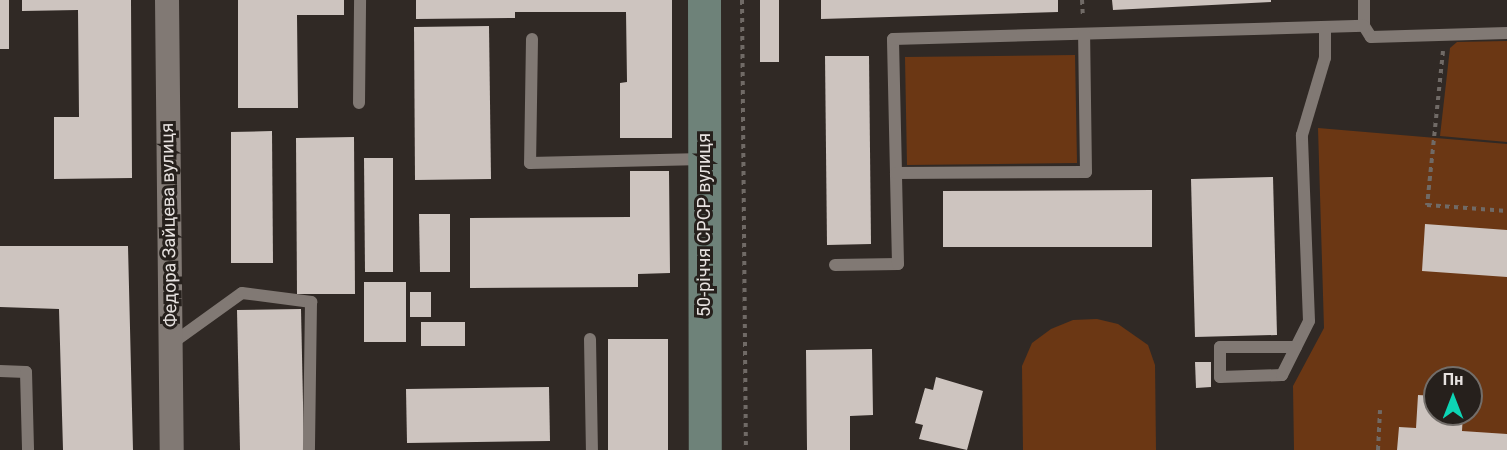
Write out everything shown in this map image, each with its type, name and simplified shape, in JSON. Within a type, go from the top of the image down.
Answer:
[{"type":"street","name":"Федора Зайцева вулиця","points":[[167,0],[172,450]]},
{"type":"street","name":"50-річчя СРСР вулиця","points":[[704,0],[705,450]]},
{"type":"lane","points":[[359,103],[360,0]]},
{"type":"lane","points":[[1364,0],[1364,26],[1371,37],[1507,33]]},
{"type":"lane","points":[[835,266],[898,264],[893,39],[1364,26]]},
{"type":"lane","points":[[1296,347],[1220,348],[1220,377],[1282,375],[1296,347],[1309,321],[1302,135],[1325,58],[1325,27]]},
{"type":"lane","points":[[896,173],[1086,172],[1084,35]]},
{"type":"lane","points":[[532,39],[530,163],[704,159]]},
{"type":"lane","points":[[171,345],[242,292],[311,302],[309,450]]},
{"type":"lane","points":[[590,339],[592,450]]},
{"type":"lane","points":[[0,371],[26,372],[28,450]]},
{"type":"path","points":[[742,0],[746,450]]},
{"type":"path","points":[[1445,35],[1427,205],[1507,211]]},
{"type":"path","points":[[1378,450],[1380,410]]},
{"type":"shaded area","points":[[1507,41],[1507,142],[1440,136],[1450,48],[1457,42]]},
{"type":"shaded area","points":[[1075,55],[1077,163],[907,165],[905,57]]},
{"type":"shaded area","points":[[1318,128],[1507,144],[1507,450],[1294,450],[1293,386],[1324,328]]},
{"type":"shaded area","points":[[1097,319],[1118,324],[1148,345],[1155,365],[1156,450],[1023,450],[1022,366],[1032,343],[1051,329],[1073,320]]},
{"type":"building","points":[[0,0],[9,0],[9,49],[0,49]]},
{"type":"building","points":[[22,0],[131,0],[132,178],[54,179],[54,117],[79,117],[78,10],[22,11]]},
{"type":"building","points":[[238,0],[344,0],[344,15],[297,15],[298,108],[238,108]]},
{"type":"building","points":[[416,0],[672,0],[672,138],[620,138],[620,83],[627,82],[626,12],[515,12],[515,18],[416,19]]},
{"type":"building","points":[[760,0],[779,0],[779,62],[760,62]]},
{"type":"building","points":[[821,0],[1058,0],[1058,12],[821,19]]},
{"type":"building","points":[[1112,0],[1271,0],[1271,2],[1113,10]]},
{"type":"building","points":[[489,26],[491,179],[415,180],[414,27]]},
{"type":"building","points":[[825,56],[869,56],[871,244],[827,245]]},
{"type":"building","points":[[272,131],[273,263],[231,263],[231,132]]},
{"type":"building","points":[[354,137],[355,294],[297,294],[296,138]]},
{"type":"building","points":[[364,158],[393,158],[393,272],[365,272]]},
{"type":"building","points":[[630,171],[669,171],[670,273],[638,274],[638,287],[470,288],[470,218],[630,217]]},
{"type":"building","points":[[1273,177],[1277,335],[1195,337],[1191,179]]},
{"type":"building","points":[[1152,190],[1152,247],[943,247],[943,191]]},
{"type":"building","points":[[419,214],[450,214],[450,272],[420,272]]},
{"type":"building","points":[[1425,224],[1507,230],[1507,277],[1422,271]]},
{"type":"building","points":[[0,246],[128,246],[133,450],[63,450],[59,309],[0,307]]},
{"type":"building","points":[[364,282],[406,282],[406,342],[364,342]]},
{"type":"building","points":[[410,292],[431,292],[431,317],[410,317]]},
{"type":"building","points":[[301,309],[304,450],[240,450],[237,310]]},
{"type":"building","points":[[421,322],[465,322],[465,346],[421,346]]},
{"type":"building","points":[[608,339],[668,339],[668,450],[608,450]]},
{"type":"building","points":[[872,349],[873,415],[850,416],[850,450],[807,450],[806,350]]},
{"type":"building","points":[[1195,362],[1211,362],[1211,387],[1196,388]]},
{"type":"building","points":[[936,377],[983,391],[967,450],[919,439],[923,425],[915,423],[925,388],[933,390]]},
{"type":"building","points":[[549,387],[550,441],[407,443],[406,389]]},
{"type":"building","points":[[1418,395],[1423,395],[1423,426],[1462,426],[1462,431],[1507,434],[1507,450],[1397,450],[1399,427],[1416,428]]}]
